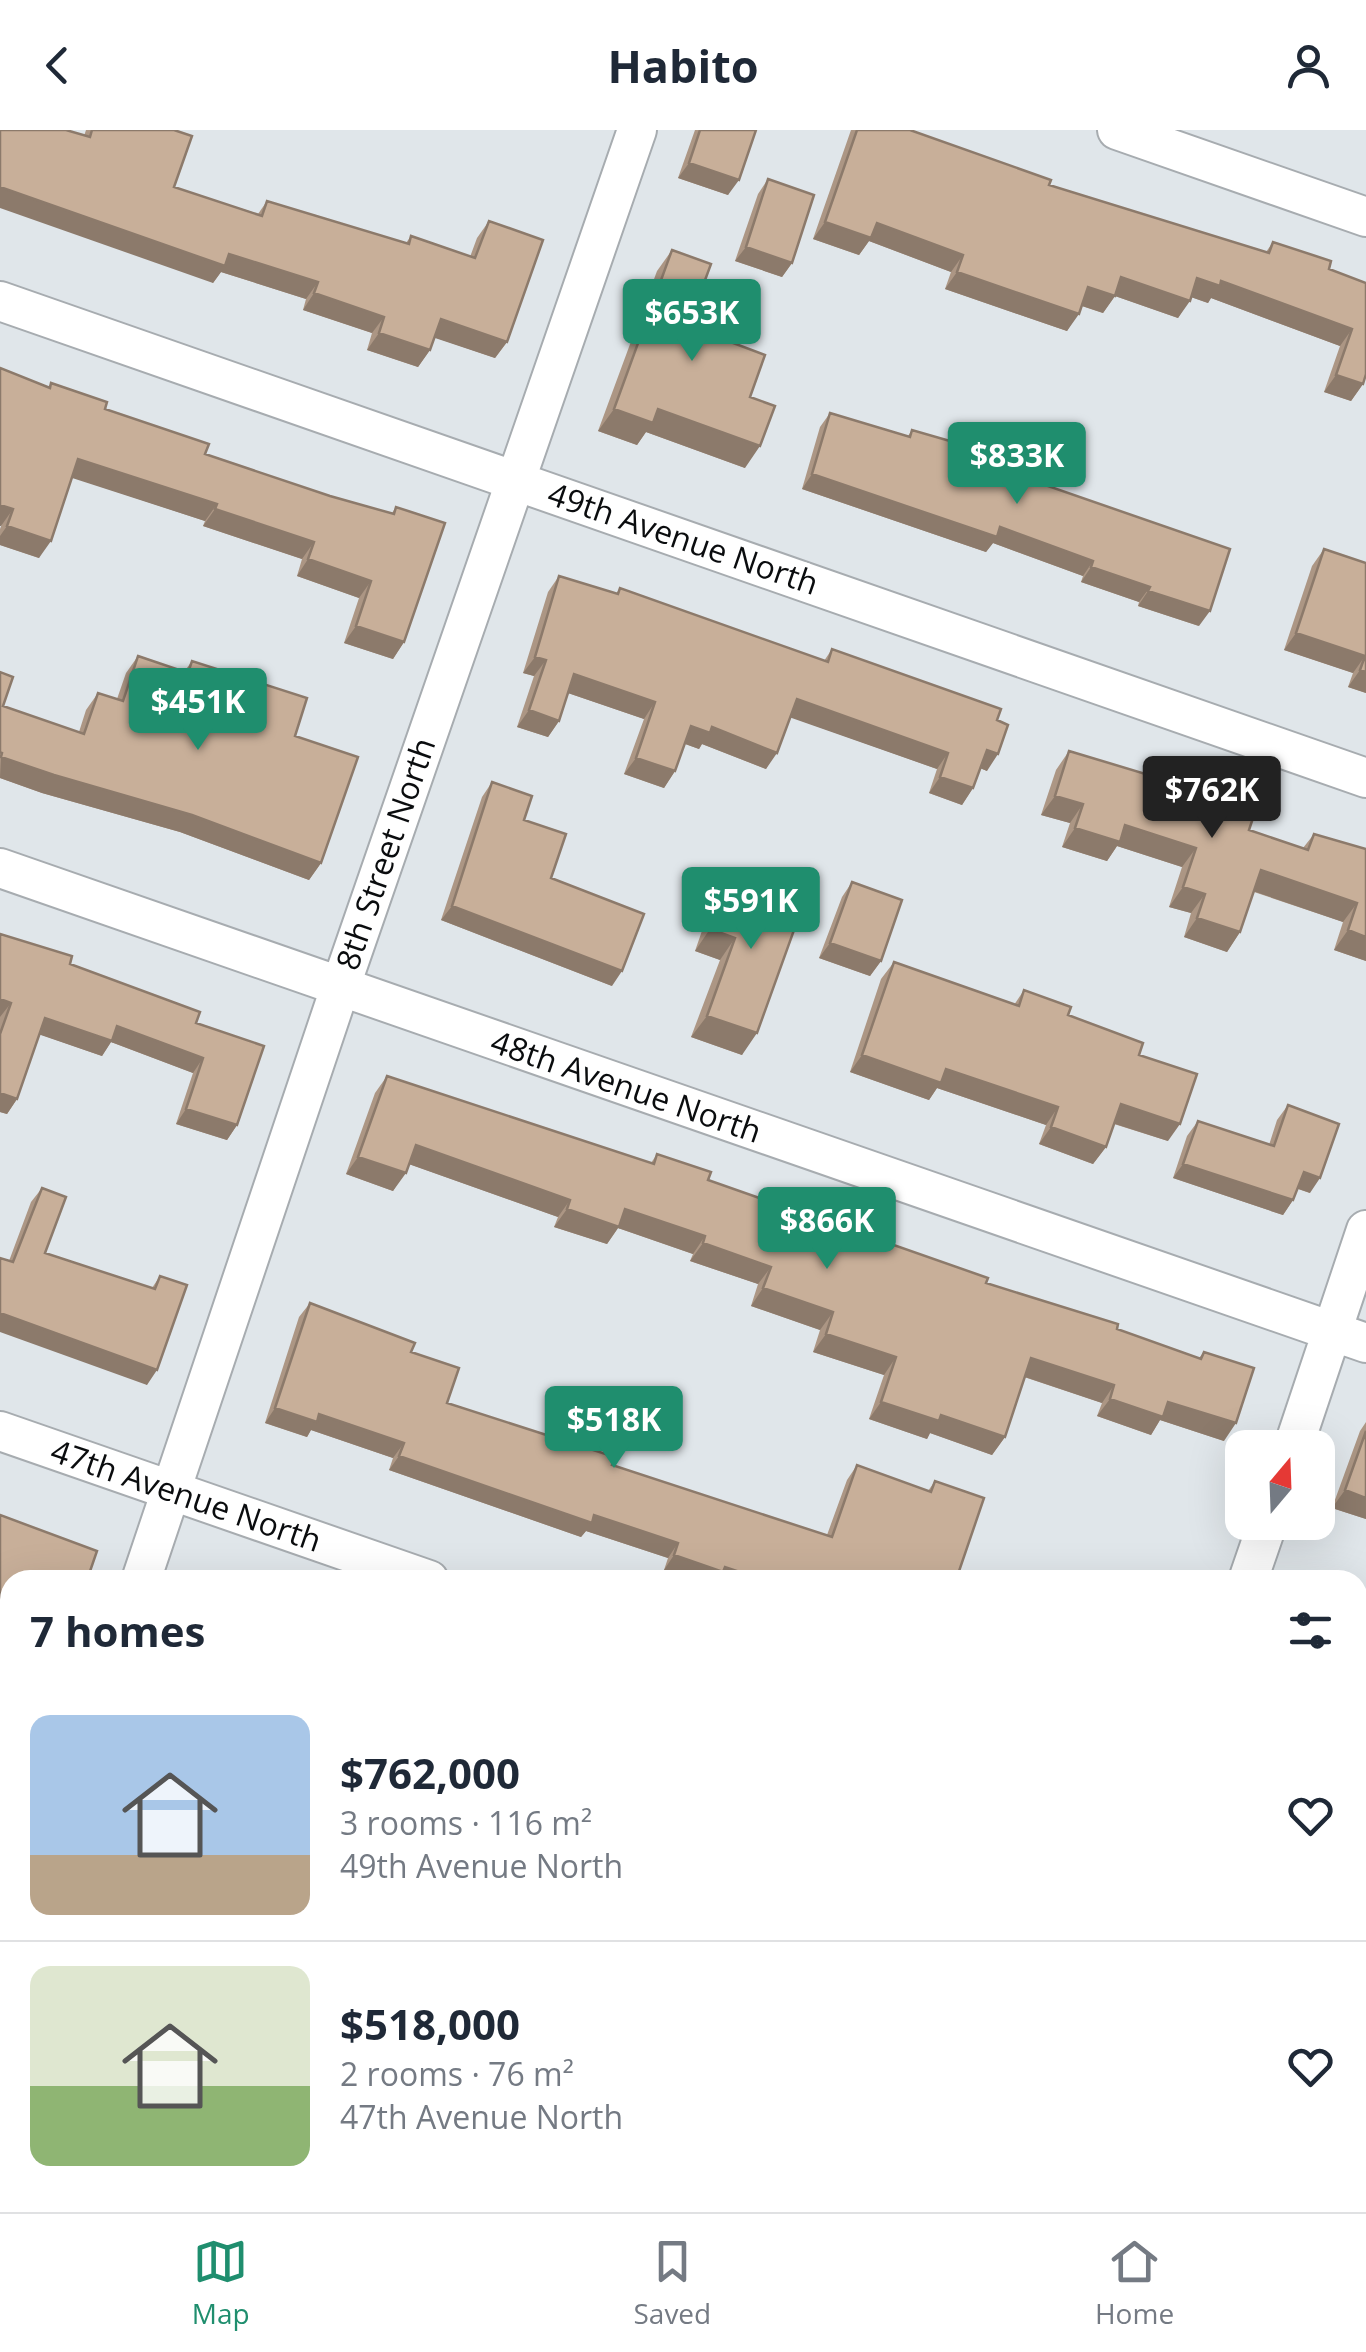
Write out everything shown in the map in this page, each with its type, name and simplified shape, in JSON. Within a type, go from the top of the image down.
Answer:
[{"type":"street","name":"8th Street North","points":[[144,1570],[340,988],[637,130]]},
{"type":"street","points":[[1118,130],[1366,217]]},
{"type":"street","name":"49th Avenue North","points":[[0,302],[1366,778]]},
{"type":"street","name":"48th Avenue North","points":[[0,868],[1349,1337]]},
{"type":"street","points":[[1302,1430],[1349,1337],[1366,1230]]},
{"type":"street","name":"47th Avenue North","points":[[0,1431],[399,1570]]},
{"type":"street","points":[[1251,1570],[1262,1540]]},
{"type":"building","points":[[0,130],[66,130],[90,137],[92,130],[174,130],[192,136],[174,187],[262,216],[267,201],[409,244],[411,236],[475,258],[489,221],[543,240],[507,342],[441,319],[430,350],[379,333],[384,317],[314,293],[318,282],[229,254],[225,266],[0,187]]},
{"type":"building","points":[[700,130],[756,130],[739,180],[689,163]]},
{"type":"building","points":[[857,130],[910,130],[1051,180],[1049,185],[1269,253],[1273,242],[1331,261],[1329,269],[1366,283],[1363,384],[1336,375],[1352,329],[1221,281],[1220,286],[1197,278],[1190,301],[1121,277],[1115,296],[1088,287],[1079,314],[957,272],[963,255],[877,223],[871,238],[825,222]]},
{"type":"building","points":[[768,179],[814,195],[792,263],[746,247]]},
{"type":"building","points":[[672,250],[711,264],[688,326],[765,355],[750,397],[775,406],[760,446],[658,409],[653,423],[614,409]]},
{"type":"building","points":[[0,368],[50,388],[51,383],[107,402],[105,409],[209,444],[205,454],[330,496],[394,514],[396,507],[445,523],[404,642],[356,626],[371,581],[308,559],[314,542],[215,509],[217,504],[78,459],[51,541],[7,526],[13,509],[0,505]]},
{"type":"building","points":[[830,413],[910,437],[912,430],[981,450],[1023,465],[1019,476],[1230,549],[1210,611],[1148,591],[1150,587],[1091,567],[1093,561],[1000,527],[997,537],[812,474]]},
{"type":"building","points":[[1324,549],[1366,563],[1366,672],[1360,670],[1365,656],[1296,633]]},
{"type":"building","points":[[559,576],[618,594],[620,588],[828,662],[832,649],[1001,709],[997,720],[1008,725],[998,754],[987,750],[973,788],[940,777],[948,753],[797,699],[777,753],[712,727],[710,733],[691,726],[675,771],[636,758],[655,702],[574,674],[559,721],[529,710],[546,660],[535,657]]},
{"type":"building","points":[[138,656],[188,673],[192,661],[307,698],[295,736],[358,757],[321,863],[192,815],[1,757],[0,672],[13,677],[3,706],[84,734],[98,693],[123,701]]},
{"type":"building","points":[[1069,751],[1149,775],[1145,787],[1209,807],[1214,792],[1257,806],[1249,830],[1308,850],[1314,834],[1366,849],[1366,937],[1348,930],[1357,903],[1261,870],[1240,932],[1197,918],[1205,894],[1183,887],[1196,848],[1125,825],[1120,842],[1075,828],[1083,804],[1055,796]]},
{"type":"building","points":[[492,782],[532,796],[524,820],[566,834],[551,878],[644,914],[622,971],[452,906]]},
{"type":"building","points":[[728,878],[803,905],[757,1033],[707,1016],[735,938],[710,929]]},
{"type":"building","points":[[852,882],[902,900],[881,961],[830,943]]},
{"type":"building","points":[[0,934],[72,956],[70,964],[200,1012],[196,1023],[264,1046],[237,1125],[186,1109],[203,1058],[117,1026],[112,1041],[45,1018],[17,1099],[0,1093],[0,1034],[11,1003],[0,999]]},
{"type":"building","points":[[894,962],[1019,1006],[1024,990],[1071,1007],[1068,1015],[1143,1043],[1139,1055],[1197,1074],[1180,1124],[1121,1104],[1106,1147],[1051,1127],[1058,1107],[946,1069],[941,1083],[862,1055]]},
{"type":"building","points":[[387,1076],[654,1164],[657,1154],[711,1172],[708,1180],[988,1278],[986,1283],[1118,1324],[1117,1329],[1201,1359],[1204,1352],[1254,1368],[1236,1423],[1168,1402],[1163,1417],[1110,1399],[1114,1385],[1031,1358],[1005,1437],[941,1415],[939,1421],[881,1402],[896,1357],[826,1334],[833,1312],[763,1288],[771,1267],[703,1243],[705,1236],[625,1209],[619,1227],[567,1209],[570,1200],[416,1145],[406,1173],[358,1157]]},
{"type":"building","points":[[1288,1105],[1339,1124],[1320,1178],[1304,1172],[1293,1200],[1183,1164],[1198,1121],[1274,1146]]},
{"type":"building","points":[[42,1188],[66,1197],[45,1253],[155,1289],[160,1276],[187,1285],[157,1370],[0,1313],[0,1258],[13,1262]]},
{"type":"building","points":[[310,1303],[415,1343],[411,1352],[459,1368],[447,1403],[615,1457],[612,1465],[832,1537],[857,1465],[931,1492],[935,1481],[984,1498],[959,1570],[717,1570],[674,1555],[678,1543],[594,1515],[592,1523],[399,1456],[404,1443],[319,1414],[317,1422],[275,1408]]},
{"type":"building","points":[[1366,1431],[1366,1498],[1345,1490]]},
{"type":"building","points":[[0,1515],[97,1551],[90,1570],[0,1570]]}]
